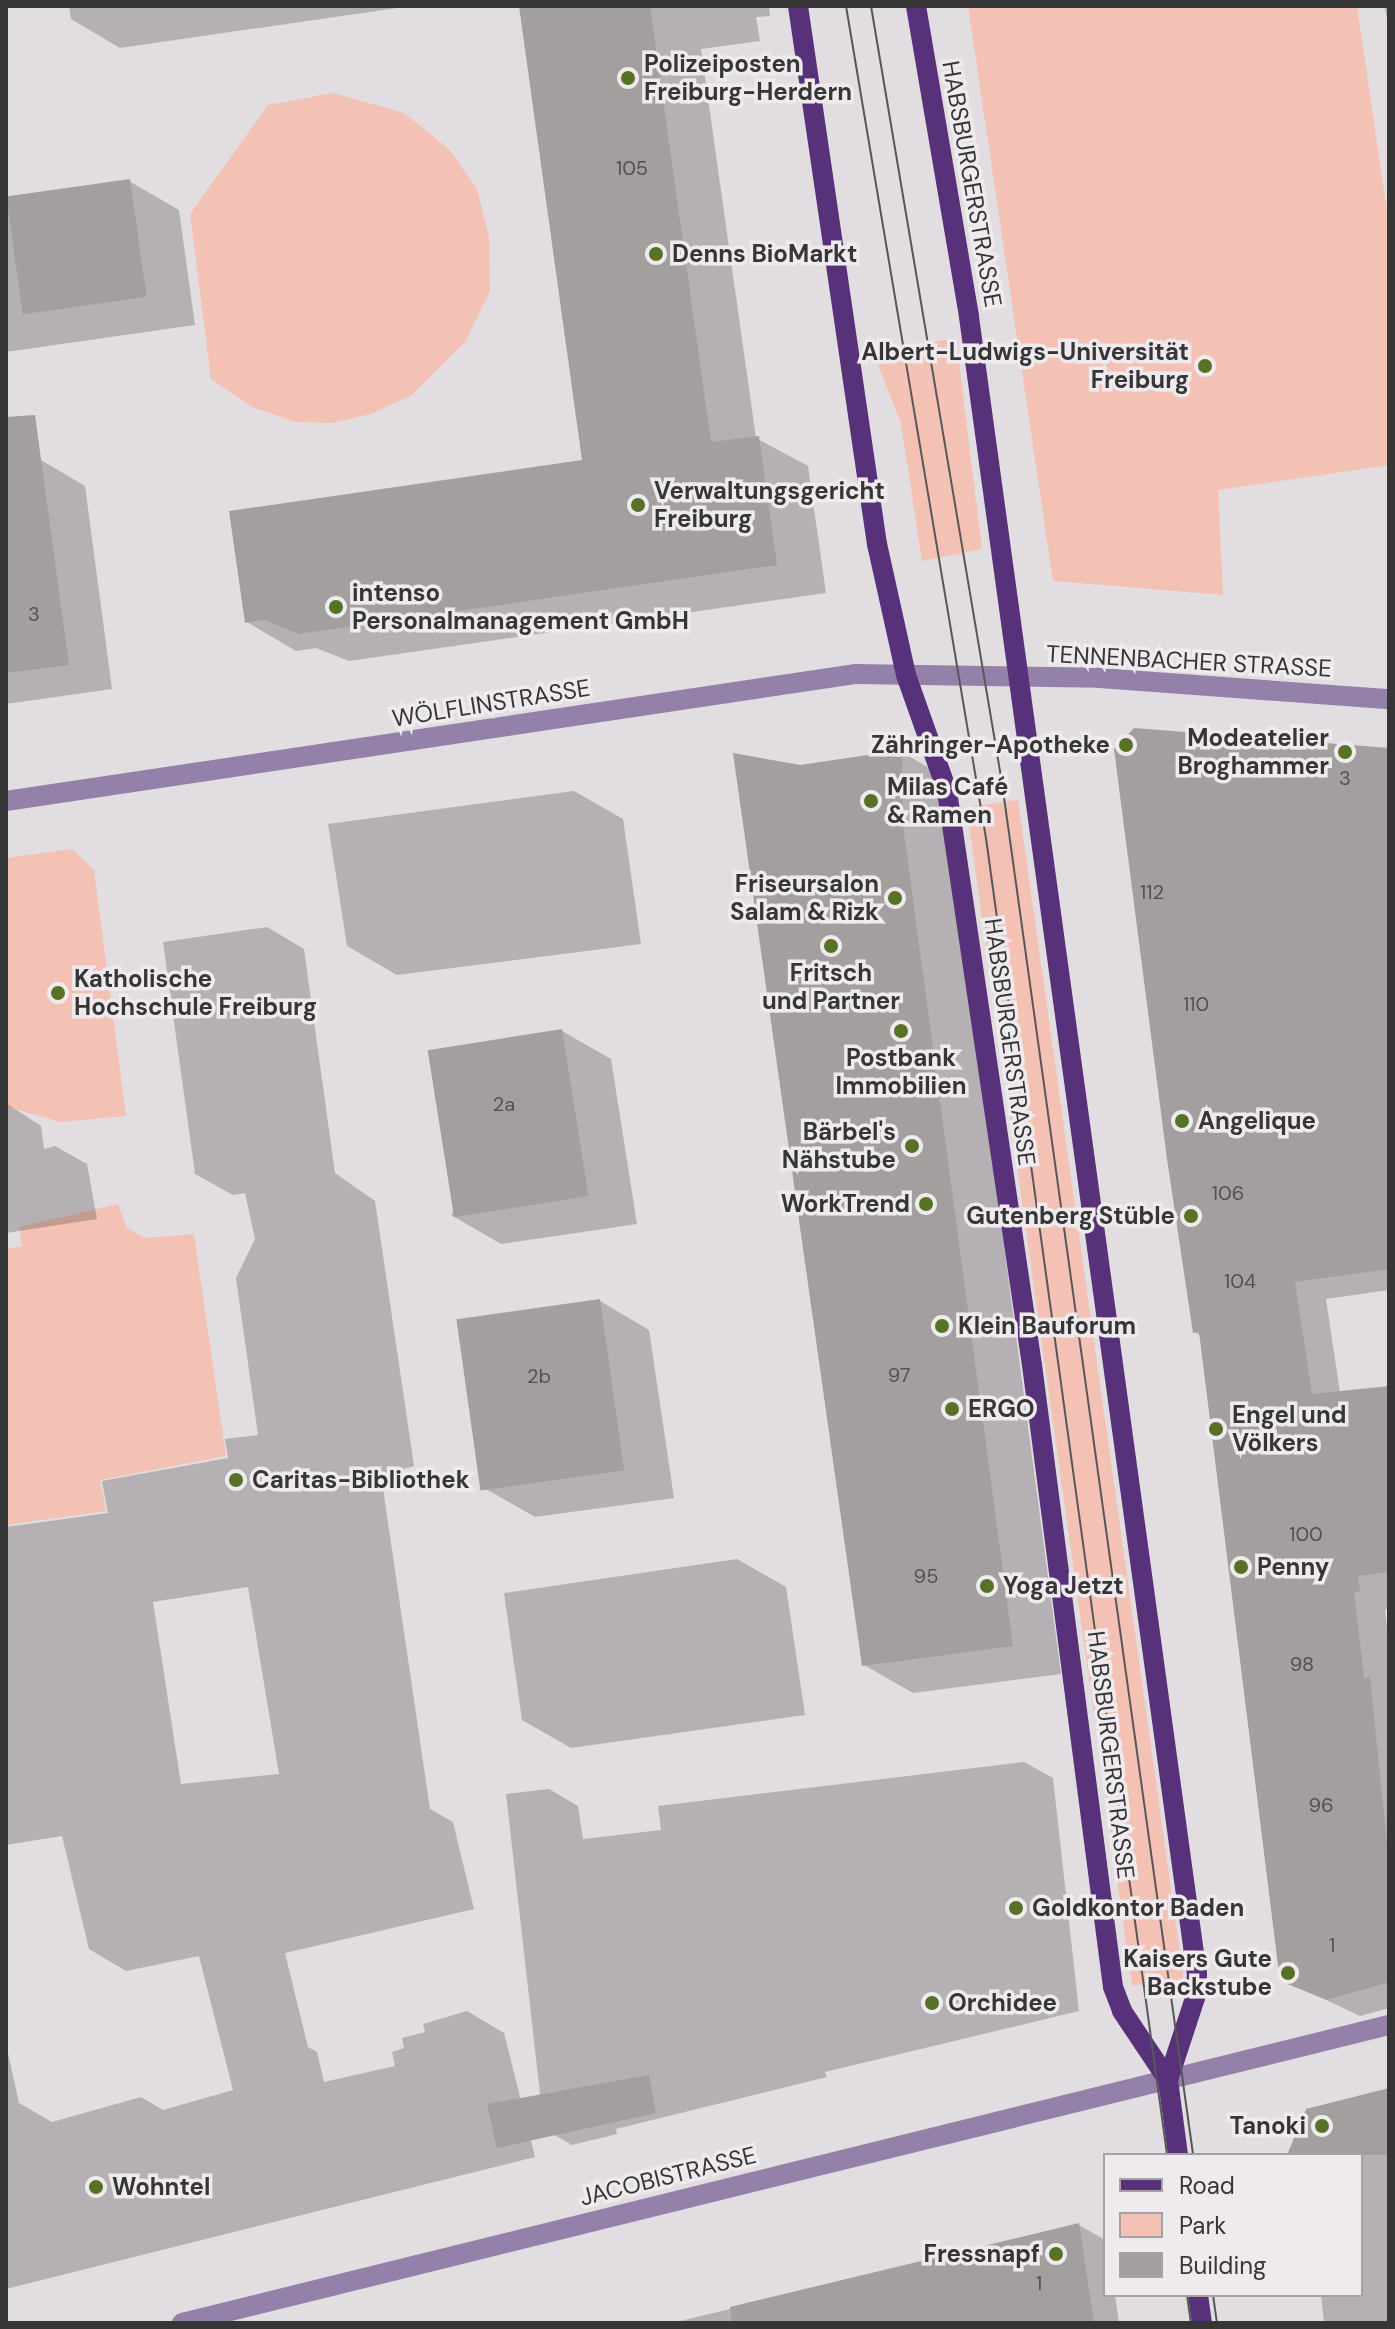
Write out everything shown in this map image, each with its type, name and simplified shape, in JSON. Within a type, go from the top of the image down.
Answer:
[{"type":"main road","name":"HABSBURGERSTRASSE","points":[[798,6],[877,544],[906,675],[947,791],[1032,1365],[1113,1987],[1122,2011],[1168,2080]]},
{"type":"main road","name":"HABSBURGERSTRASSE","points":[[916,6],[969,317],[1197,1974],[1195,1998],[1168,2080],[1178,2153]]},
{"type":"main road","points":[[1198,2297],[1202,2323]]},
{"type":"street","name":"WÖLFLINSTRASSE","points":[[6,801],[814,679],[906,675],[986,678]]},
{"type":"street","name":"TENNENBACHER STRASSE","points":[[986,678],[1100,678],[1389,699]]},
{"type":"street","name":"JACOBISTRASSE","points":[[182,2323],[1389,2025]]},
{"type":"green space","name":"Albert-Ludwigs-Universität Freiburg","points":[[968,6],[1357,6],[1389,225],[1389,465],[1218,490],[1223,595],[1053,581]]},
{"type":"green space","points":[[333,93],[404,113],[450,150],[477,189],[489,236],[490,291],[465,342],[412,395],[371,414],[332,423],[296,422],[252,407],[211,379],[190,214],[268,105]]},
{"type":"green space","points":[[956,338],[982,549],[922,561],[901,423],[873,352]]},
{"type":"green space","points":[[1018,800],[1184,1978],[1132,1986],[967,807]]},
{"type":"green space","name":"Katholische Hochschule Freiburg","points":[[72,849],[94,870],[126,1116],[60,1122],[6,1106],[6,858]]},
{"type":"green space","points":[[118,1204],[127,1228],[145,1238],[194,1234],[226,1456],[100,1480],[106,1511],[6,1525],[6,1249],[22,1246],[19,1227]]},
{"type":"building","points":[[519,6],[650,6],[711,442],[759,436],[777,565],[298,634],[265,620],[245,623],[229,511],[582,460]]},
{"type":"building","points":[[130,179],[147,297],[23,314],[6,196]]},
{"type":"building","points":[[35,415],[69,665],[6,673],[6,417]]},
{"type":"building","points":[[1134,728],[1389,748],[1389,1269],[1295,1282],[1312,1394],[1389,1386],[1389,1572],[1358,1576],[1360,1591],[1354,1592],[1364,1678],[1370,1677],[1389,1863],[1389,1982],[1327,2000],[1280,1981],[1199,1332],[1193,1333],[1167,1159],[1114,749]]},
{"type":"building","points":[[902,750],[903,825],[1013,1646],[862,1666],[733,753],[800,765]]},
{"type":"building","points":[[562,1029],[588,1196],[454,1217],[428,1050]]},
{"type":"building","points":[[600,1299],[624,1470],[480,1490],[456,1319]]},
{"type":"building","points":[[649,2075],[656,2113],[497,2148],[487,2104]]},
{"type":"building","points":[[1389,2088],[1389,2155],[1288,2153],[1306,2109]]},
{"type":"building","points":[[1079,2223],[1094,2323],[732,2323],[730,2307]]},
{"type":"tram line","points":[[846,6],[986,838],[1167,2153]]},
{"type":"tram line","points":[[871,6],[1002,783],[1193,2153]]},
{"type":"tram line","points":[[1187,2297],[1191,2323]]},
{"type":"tram line","points":[[1213,2297],[1217,2323]]},
{"type":"place","name":"Polizeiposten Freiburg-Herdern","points":[[628,78]]},
{"type":"place","name":"Denns BioMarkt","points":[[656,254]]},
{"type":"place","name":"Albert-Ludwigs-Universität Freiburg","points":[[1205,366]]},
{"type":"place","name":"Verwaltungsgericht Freiburg","points":[[638,505]]},
{"type":"place","name":"intenso Personalmanagement GmbH","points":[[336,607]]},
{"type":"place","name":"Zähringer-Apotheke","points":[[1126,745]]},
{"type":"place","name":"Modeatelier Broghammer","points":[[1345,752]]},
{"type":"place","name":"Milas Café & Ramen","points":[[871,801]]},
{"type":"place","name":"Friseursalon Salam & Rizk","points":[[895,898]]},
{"type":"place","name":"Fritsch und Partner","points":[[831,946]]},
{"type":"place","name":"Katholische Hochschule Freiburg","points":[[58,993]]},
{"type":"place","name":"Postbank Immobilien","points":[[901,1031]]},
{"type":"place","name":"Angelique","points":[[1182,1121]]},
{"type":"place","name":"Bärbel's Nähstube","points":[[912,1146]]},
{"type":"place","name":"WorkTrend","points":[[926,1204]]},
{"type":"place","name":"Gutenberg Stüble","points":[[1191,1216]]},
{"type":"place","name":"Klein Bauforum","points":[[942,1326]]},
{"type":"place","name":"ERGO","points":[[952,1409]]},
{"type":"place","name":"Engel und Völkers","points":[[1216,1429]]},
{"type":"place","name":"Caritas-Bibliothek","points":[[236,1480]]},
{"type":"place","name":"Penny","points":[[1241,1567]]},
{"type":"place","name":"Yoga Jetzt","points":[[987,1586]]},
{"type":"place","name":"Goldkontor Baden","points":[[1016,1908]]},
{"type":"place","name":"Kaisers Gute Backstube","points":[[1288,1973]]},
{"type":"place","name":"Orchidee","points":[[932,2003]]},
{"type":"place","name":"Tanoki","points":[[1322,2126]]},
{"type":"place","name":"Wohntel","points":[[96,2187]]},
{"type":"place","name":"Fressnapf","points":[[1056,2254]]}]
